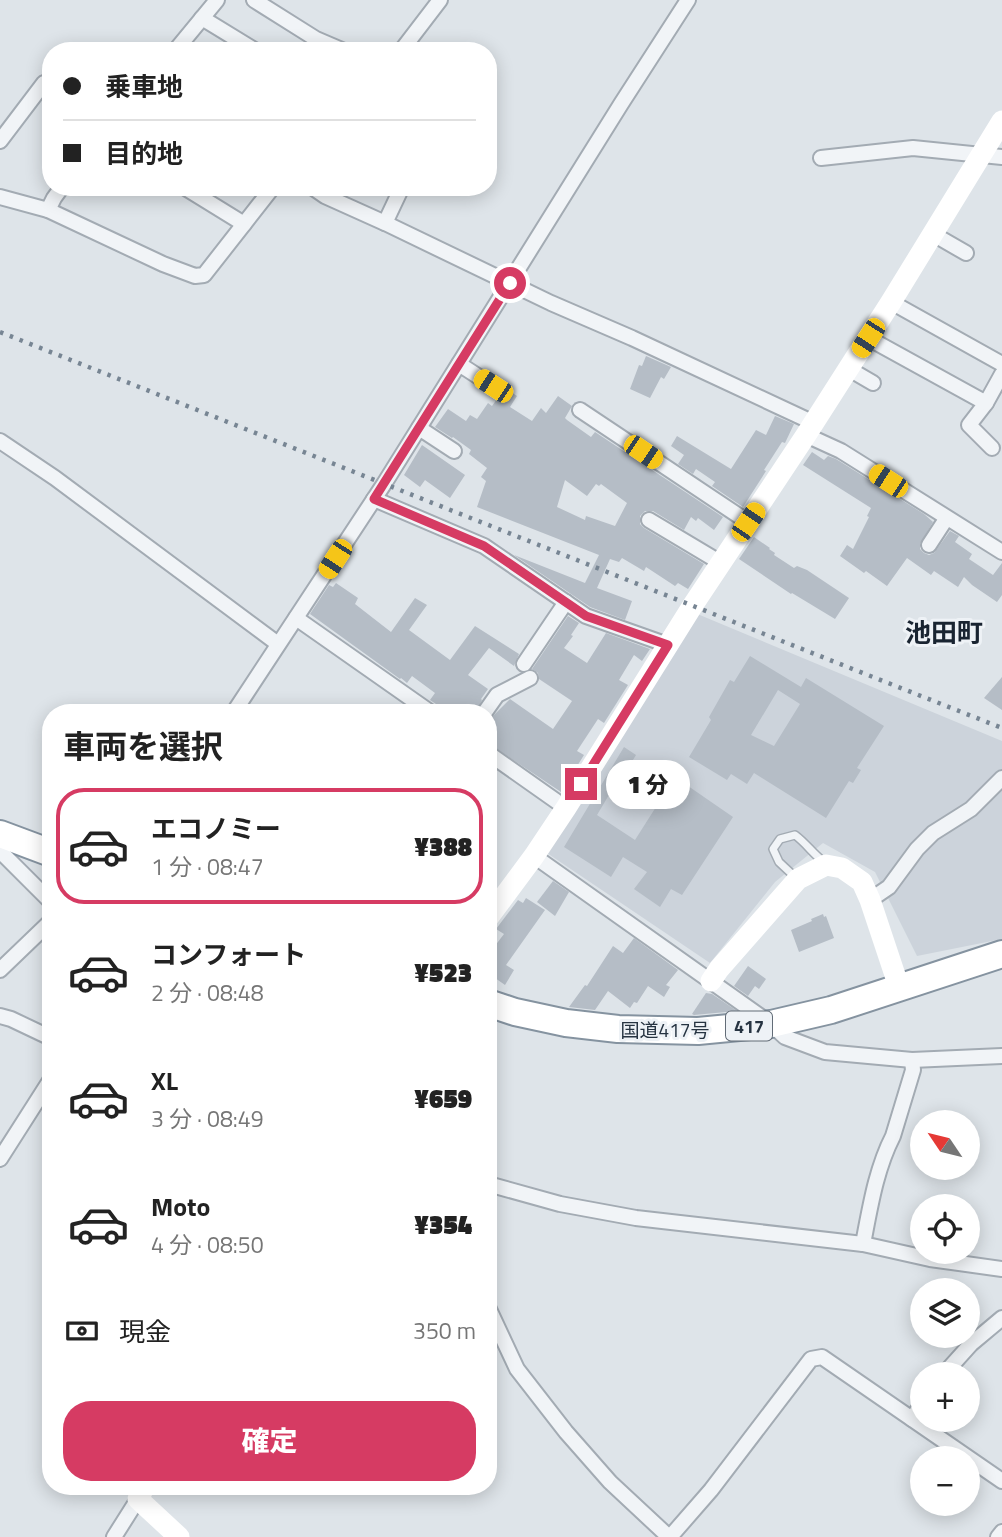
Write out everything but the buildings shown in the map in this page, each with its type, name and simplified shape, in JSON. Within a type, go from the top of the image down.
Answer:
[{"type":"highway","points":[[0,834],[42,850]]},
{"type":"highway","name":"国道417号","points":[[497,1006],[566,1023],[618,1029],[698,1031],[771,1024],[831,1010],[1002,954]]},
{"type":"street","points":[[182,42],[217,0]]},
{"type":"street","points":[[254,0],[321,42]]},
{"type":"street","points":[[408,42],[440,0]]},
{"type":"street","points":[[239,704],[374,499],[688,0]]},
{"type":"street","points":[[202,18],[241,42]]},
{"type":"street","points":[[0,141],[42,86]]},
{"type":"street","points":[[497,906],[566,808],[933,234],[992,155],[1002,121]]},
{"type":"street","points":[[821,158],[913,148],[992,155]]},
{"type":"street","points":[[48,210],[55,196]]},
{"type":"street","points":[[199,196],[244,224]]},
{"type":"street","points":[[0,197],[48,210],[163,264],[195,276],[204,275],[266,196]]},
{"type":"street","points":[[324,196],[632,338],[810,429],[946,519],[1002,552]]},
{"type":"street","points":[[386,223],[398,196]]},
{"type":"street","points":[[933,234],[966,253]]},
{"type":"street","points":[[891,302],[1002,364]]},
{"type":"street","points":[[868,338],[986,403]]},
{"type":"street","points":[[459,364],[493,386]]},
{"type":"street","points":[[849,369],[873,383]]},
{"type":"street","points":[[992,448],[969,425],[986,403],[1002,374]]},
{"type":"street","points":[[580,410],[748,522]]},
{"type":"street","points":[[419,428],[454,451]]},
{"type":"street","points":[[0,441],[278,644]]},
{"type":"street","points":[[374,499],[484,546],[586,616],[668,645]]},
{"type":"street","points":[[929,545],[946,519]]},
{"type":"street","points":[[649,520],[721,563]]},
{"type":"street","points":[[491,704],[497,695],[527,671],[566,602]]},
{"type":"street","points":[[296,618],[419,704]]},
{"type":"street","points":[[497,759],[566,808]]},
{"type":"street","points":[[870,900],[889,887],[933,833],[971,810],[1002,778]]},
{"type":"street","points":[[0,851],[42,893]]},
{"type":"street","points":[[534,856],[771,1024],[785,1037],[825,1052],[912,1060],[1002,1056]]},
{"type":"street","points":[[711,981],[798,880],[826,865],[842,868],[862,882],[899,986]]},
{"type":"street","points":[[0,970],[42,929]]},
{"type":"street","points":[[0,1016],[42,1034]]},
{"type":"street","points":[[863,1244],[872,1198],[913,1070],[912,1060]]},
{"type":"street","points":[[0,1158],[42,1093]]},
{"type":"street","points":[[497,1186],[560,1204],[636,1219],[863,1244],[930,1259],[1002,1269]]},
{"type":"street","points":[[955,1362],[971,1344],[1002,1318]]},
{"type":"street","points":[[497,1326],[517,1369],[557,1422],[610,1482],[670,1537],[711,1490],[811,1359],[822,1357],[910,1418]]},
{"type":"street","points":[[931,1432],[1002,1481]]},
{"type":"street","points":[[114,1537],[139,1495]]},
{"type":"street","points":[[144,1495],[179,1537]]},
{"type":"street","points":[[998,1537],[1002,1531]]},
{"type":"lane","points":[[798,880],[779,862],[773,849],[780,839],[795,835],[826,865]]},
{"type":"shaded area","points":[[695,613],[1002,741],[1002,939],[917,956],[875,872],[823,843],[775,882],[710,963],[547,853]]},
{"type":"railway","points":[[0,332],[1002,728]]},
{"type":"district","name":"池田町","points":[[944,632]]},
{"type":"route","points":[[510,283],[374,499],[484,546],[586,616],[668,645],[581,784]]}]
